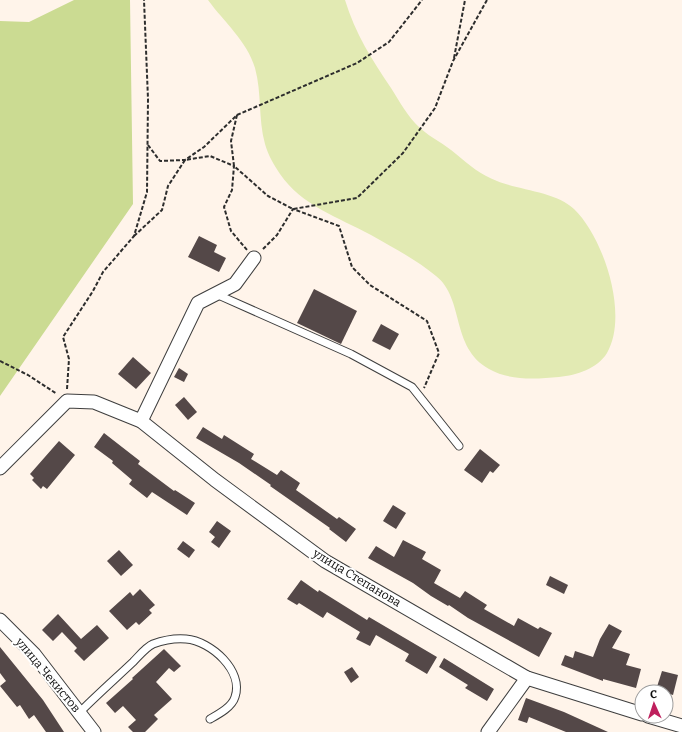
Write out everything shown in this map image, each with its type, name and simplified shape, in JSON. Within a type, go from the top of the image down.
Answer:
[{"type":"street","points":[[141,421],[198,303],[235,284],[254,258]]},
{"type":"street","points":[[0,468],[67,401]]},
{"type":"street","name":"улица Степанова","points":[[67,401],[94,402],[141,421],[215,480],[325,561],[527,678],[634,711]]},
{"type":"street","name":"улица Чекистов","points":[[0,620],[34,654],[94,732]]},
{"type":"street","points":[[488,732],[527,678]]},
{"type":"lane","points":[[216,294],[351,354],[412,387],[459,446]]},
{"type":"lane","points":[[80,712],[151,645],[169,639],[187,639],[206,646],[216,653],[233,670],[237,685],[235,698],[229,706],[210,719]]},
{"type":"path","points":[[134,236],[147,192],[148,145],[144,0]]},
{"type":"path","points":[[67,401],[69,359],[63,337],[93,291],[103,272],[134,236],[162,210],[168,186],[185,160],[204,147],[237,115],[357,63],[389,42],[422,0]]},
{"type":"path","points":[[453,61],[465,0]]},
{"type":"path","points":[[293,209],[357,198],[404,153],[435,108],[453,61],[487,0]]},
{"type":"path","points":[[237,115],[231,141],[234,166],[232,190],[224,207],[231,231],[254,258],[278,235],[293,209]]},
{"type":"path","points":[[148,145],[160,161],[185,160],[210,156],[234,166],[268,196],[293,209],[339,226],[352,266],[370,285],[427,321],[439,353],[420,398]]},
{"type":"path","points":[[0,361],[28,375],[67,401]]},
{"type":"green space","points":[[74,0],[130,0],[133,204],[0,396],[0,21],[29,22]]},
{"type":"green space","points":[[208,0],[345,0],[359,35],[371,57],[404,109],[420,128],[486,176],[506,184],[548,195],[567,203],[585,222],[595,238],[603,257],[610,278],[614,298],[615,319],[613,337],[603,359],[592,367],[573,375],[532,379],[506,376],[497,373],[477,360],[468,348],[463,336],[451,297],[445,286],[436,276],[396,249],[310,203],[289,185],[280,174],[271,160],[265,144],[261,125],[259,87],[251,58],[241,40]]},
{"type":"building","points":[[199,236],[217,245],[214,252],[226,258],[219,272],[188,257]]},
{"type":"building","points":[[314,289],[357,311],[341,344],[297,323]]},
{"type":"building","points":[[381,324],[399,334],[390,350],[372,341]]},
{"type":"building","points":[[133,357],[151,373],[136,389],[118,374]]},
{"type":"building","points":[[179,368],[188,374],[184,382],[174,377]]},
{"type":"building","points":[[184,397],[197,412],[188,420],[175,405]]},
{"type":"building","points":[[203,427],[222,439],[224,435],[254,454],[251,459],[277,475],[281,470],[300,483],[296,490],[337,519],[339,517],[356,529],[346,542],[329,529],[330,528],[270,486],[271,485],[239,463],[196,438]]},
{"type":"building","points":[[104,433],[140,461],[138,464],[174,491],[175,490],[195,503],[187,515],[152,492],[147,498],[129,484],[132,480],[112,463],[113,461],[94,447]]},
{"type":"building","points":[[59,441],[75,455],[47,489],[43,486],[41,489],[32,480],[34,478],[30,474]]},
{"type":"building","points":[[480,449],[500,465],[493,473],[490,471],[482,483],[464,470]]},
{"type":"building","points":[[393,505],[406,513],[396,529],[383,521]]},
{"type":"building","points":[[217,521],[231,531],[219,548],[211,542],[215,537],[209,532]]},
{"type":"building","points":[[403,540],[426,552],[422,559],[441,570],[434,583],[460,598],[465,591],[487,605],[484,609],[514,626],[518,618],[538,629],[540,627],[552,633],[539,657],[468,618],[449,605],[448,606],[431,596],[413,583],[368,558],[376,546],[394,557]]},
{"type":"building","points":[[183,541],[195,550],[189,558],[177,549]]},
{"type":"building","points":[[119,550],[133,565],[121,576],[107,561]]},
{"type":"building","points":[[550,576],[568,585],[564,594],[546,585]]},
{"type":"building","points":[[301,580],[318,592],[319,590],[367,620],[369,617],[437,657],[427,674],[405,661],[409,654],[376,635],[370,646],[356,639],[360,632],[327,612],[323,618],[299,603],[297,605],[287,599]]},
{"type":"building","points":[[140,589],[155,605],[149,610],[152,613],[139,625],[136,622],[127,630],[109,611],[130,592],[133,596]]},
{"type":"building","points":[[58,614],[81,639],[97,625],[109,638],[84,661],[74,651],[77,648],[62,632],[53,641],[42,630]]},
{"type":"building","points":[[609,624],[622,631],[612,648],[630,654],[626,665],[641,669],[637,684],[634,684],[634,687],[603,679],[603,681],[561,665],[565,655],[573,658],[575,651],[593,657],[600,639]]},
{"type":"building","points":[[0,647],[43,700],[64,732],[46,732],[34,715],[29,719],[20,705],[17,707],[0,686],[6,681],[0,673]]},
{"type":"building","points":[[164,649],[181,666],[174,672],[169,668],[156,682],[172,699],[154,715],[158,719],[145,732],[133,732],[128,727],[136,720],[123,706],[115,713],[106,703]]},
{"type":"building","points":[[444,658],[494,689],[487,701],[465,688],[468,685],[439,667]]},
{"type":"building","points":[[352,667],[359,677],[351,683],[344,672]]},
{"type":"building","points":[[662,671],[678,675],[674,691],[674,684],[658,684]]},
{"type":"building","points":[[526,698],[564,712],[608,732],[566,732],[529,717],[527,723],[518,720]]}]
